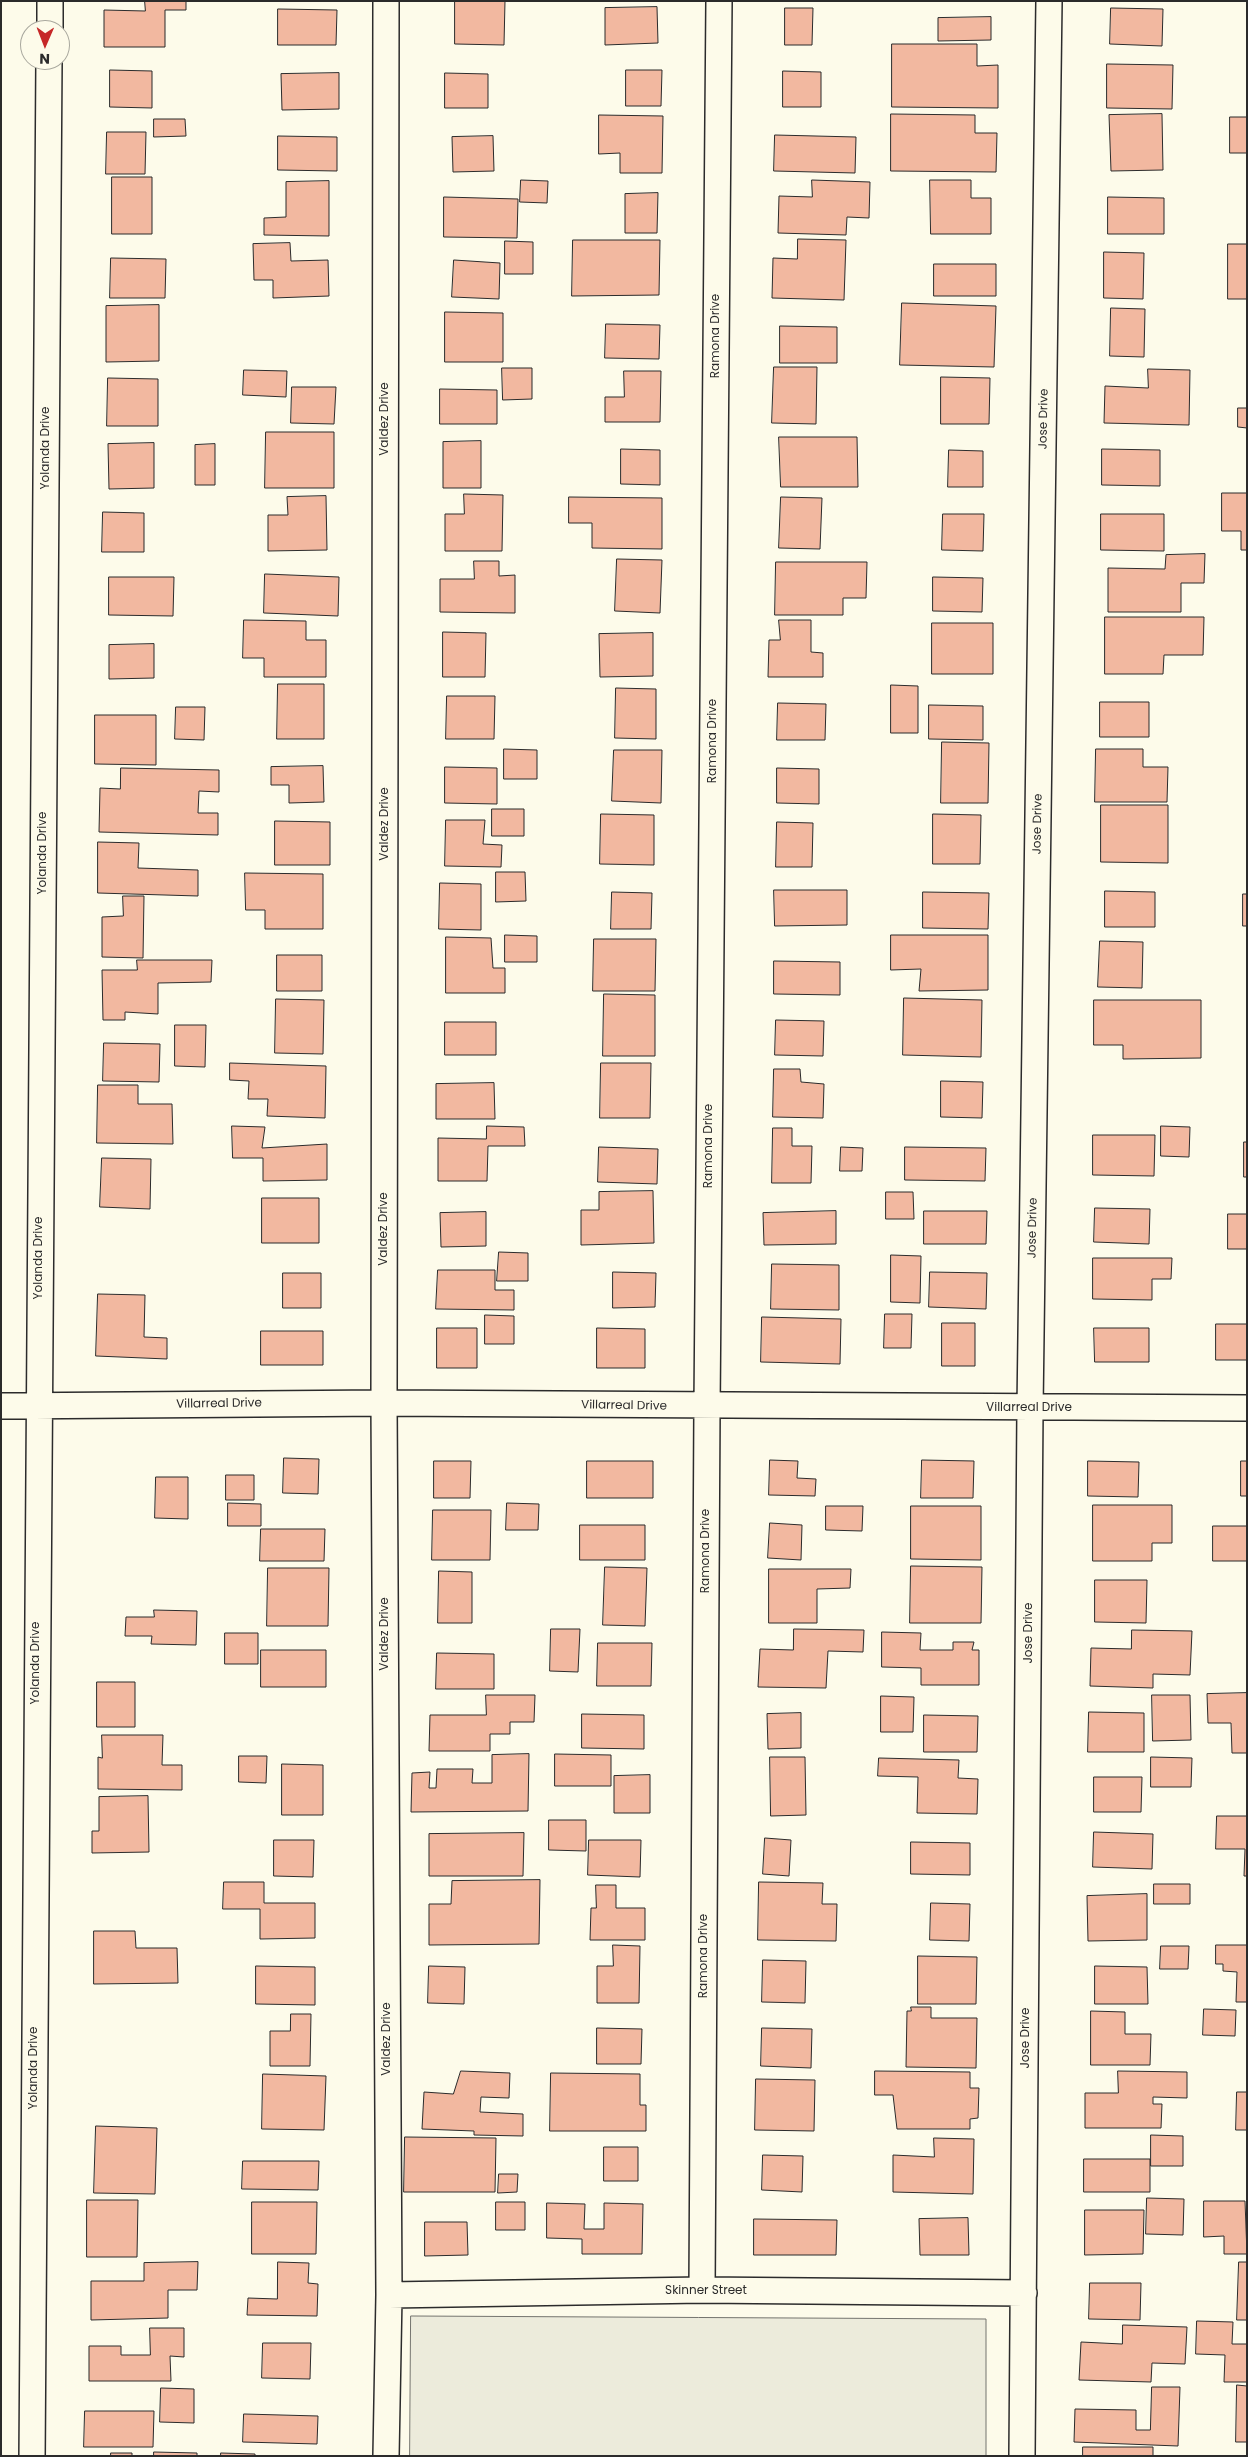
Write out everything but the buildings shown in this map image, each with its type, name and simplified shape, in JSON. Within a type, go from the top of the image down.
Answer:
[{"type":"street","points":[[50,1],[50,20]]},
{"type":"street","name":"Valdez Drive","points":[[386,1],[384,1403],[389,2295],[386,2456]]},
{"type":"street","name":"Ramona Drive","points":[[702,2290],[707,1407],[719,1]]},
{"type":"street","name":"Jose Drive","points":[[1022,2456],[1030,1408],[1049,1]]},
{"type":"street","name":"Yolanda Drive","points":[[32,2456],[49,70]]},
{"type":"street","name":"Villarreal Drive","points":[[1,1406],[384,1403],[707,1407],[1247,1408]]},
{"type":"street","name":"Skinner Street","points":[[389,2295],[702,2290],[1024,2293]]},
{"type":"shaded area","points":[[411,2316],[986,2319],[986,2456],[410,2456]]}]
